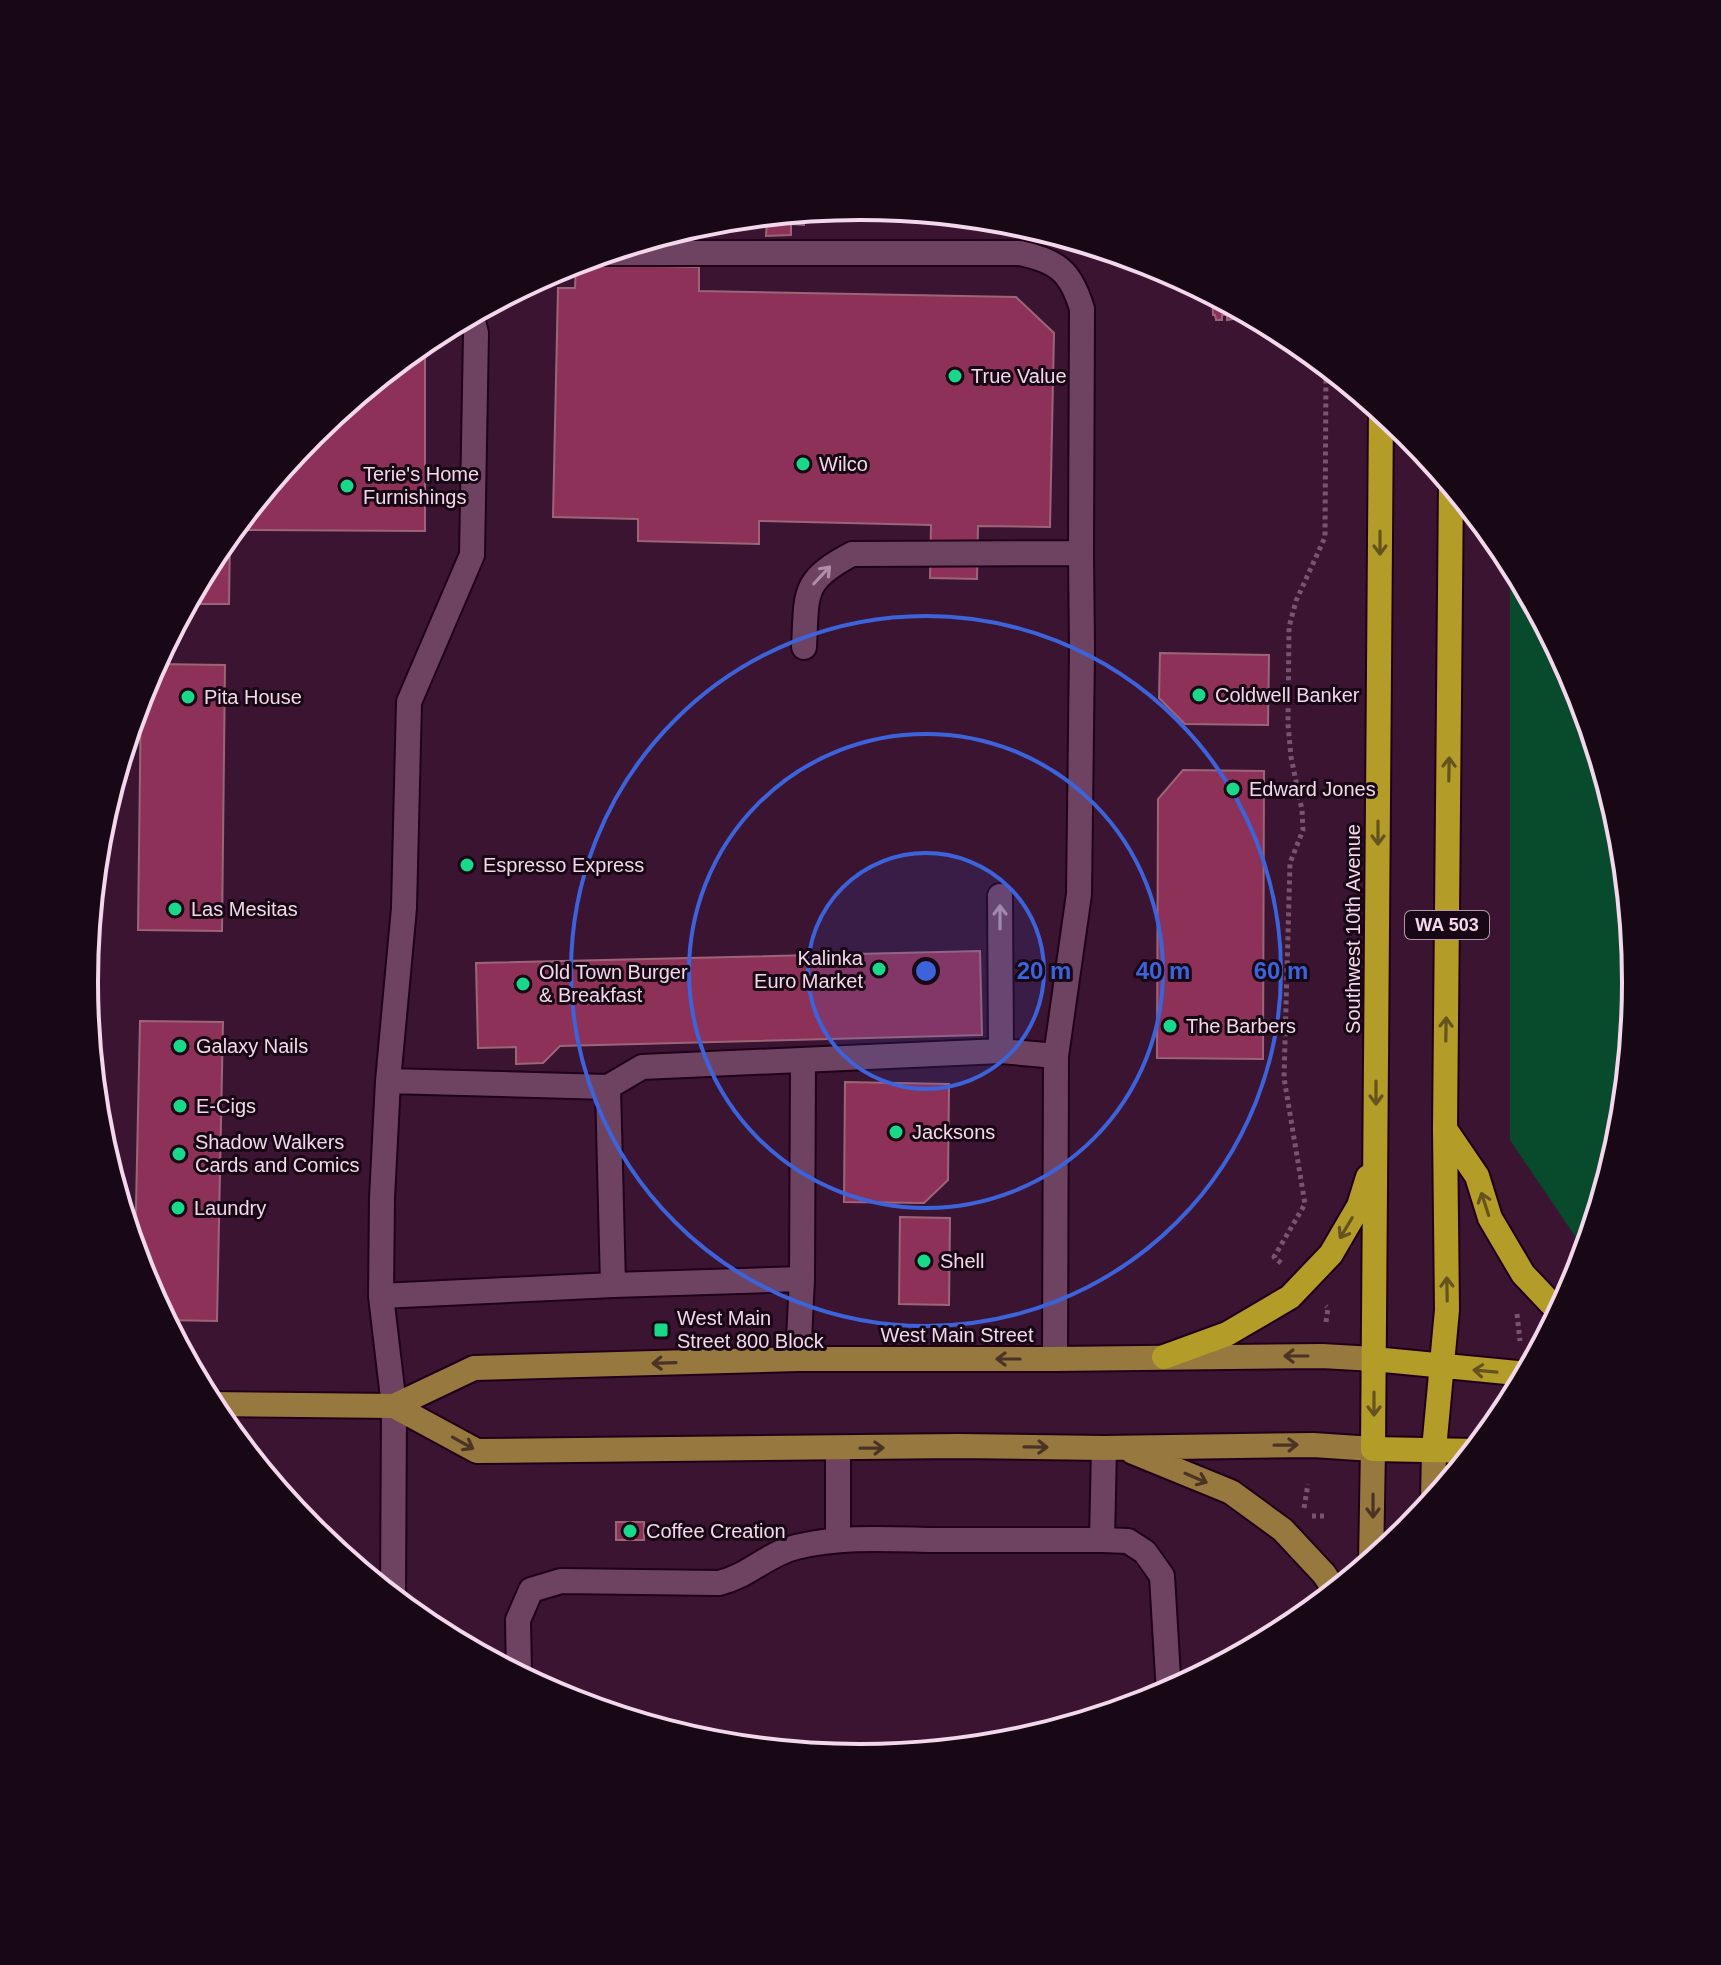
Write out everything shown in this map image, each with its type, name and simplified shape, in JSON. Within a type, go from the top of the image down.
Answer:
[{"type":"highway","name":"Southwest 10th Avenue","points":[[1373,1449],[1381,425]]},
{"type":"highway","name":"WA 503","points":[[1434,1449],[1447,1310],[1445,1129],[1451,501]]},
{"type":"highway","points":[[1445,1129],[1477,1176],[1490,1218],[1523,1274],[1551,1304]]},
{"type":"highway","points":[[1164,1357],[1227,1334],[1290,1297],[1331,1254],[1359,1206],[1375,1156]]},
{"type":"highway","name":"West Main Street","points":[[1374,1359],[1515,1373]]},
{"type":"highway","name":"West Main Street","points":[[1373,1449],[1462,1450]]},
{"type":"main road","name":"West Main Street","points":[[226,1404],[394,1406],[474,1368],[798,1359],[1322,1356],[1374,1359]]},
{"type":"main road","name":"West Main Street","points":[[394,1406],[477,1451],[1313,1445],[1373,1449]]},
{"type":"main road","points":[[1114,1448],[1231,1492],[1283,1530],[1330,1583]]},
{"type":"main road","name":"WA 503","points":[[1371,1548],[1373,1449]]},
{"type":"main road","name":"WA 503","points":[[1433,1486],[1434,1449]]},
{"type":"street","points":[[639,253],[1020,253],[1041,258],[1056,266],[1068,277],[1077,292],[1082,309],[1079,894],[1056,1056],[1055,1359]]},
{"type":"street","points":[[393,1585],[394,1406],[381,1296],[382,1198],[388,1081],[404,908],[409,702],[472,555],[474,325]]},
{"type":"street","points":[[804,647],[807,592],[826,568],[852,554],[1081,553]]},
{"type":"street","points":[[1000,896],[1001,1051]]},
{"type":"street","points":[[388,1081],[608,1087],[642,1067],[1001,1051],[1056,1056]]},
{"type":"street","points":[[798,1359],[802,1279],[803,1060]]},
{"type":"street","points":[[608,1087],[613,1285]]},
{"type":"street","points":[[381,1296],[802,1279]]},
{"type":"street","points":[[838,1448],[838,1539]]},
{"type":"street","points":[[1102,1540],[1114,1448]]},
{"type":"street","points":[[518,1663],[518,1620],[531,1590],[561,1581],[719,1583],[751,1571],[766,1558],[794,1548],[838,1539],[1102,1540],[1128,1541],[1145,1552],[1162,1576],[1168,1680]]},
{"type":"path","points":[[1284,1265],[1274,1257],[1305,1204],[1284,1078],[1290,863],[1303,830],[1288,724],[1289,627],[1296,601],[1325,537],[1326,379]]},
{"type":"path","points":[[1328,1308],[1337,1310]]},
{"type":"path","points":[[1516,1310],[1520,1341]]},
{"type":"path","points":[[1302,1516],[1308,1484]]},
{"type":"green space","points":[[1510,584],[1544,645],[1583,737],[1597,785],[1616,883],[1623,982],[1616,1082],[1597,1180],[1578,1241],[1510,1140]]},
{"type":"building","points":[[791,224],[791,235],[766,236],[767,226]]},
{"type":"building","name":"Wilco","points":[[603,265],[699,267],[699,291],[1016,297],[1054,333],[1050,527],[978,526],[977,579],[930,578],[931,525],[759,521],[759,544],[638,541],[638,519],[553,517],[558,288],[575,288],[576,275]]},
{"type":"building","points":[[1213,307],[1234,319],[1227,320],[1227,315],[1222,315],[1222,320],[1216,320]]},
{"type":"building","points":[[425,357],[425,531],[247,530],[321,443],[358,409]]},
{"type":"building","points":[[230,555],[229,604],[198,604]]},
{"type":"building","points":[[1160,653],[1269,655],[1268,725],[1185,724],[1159,698]]},
{"type":"building","points":[[168,664],[225,665],[222,931],[138,930],[141,731]]},
{"type":"building","points":[[1183,770],[1264,771],[1263,1059],[1157,1058],[1158,799]]},
{"type":"building","points":[[980,951],[982,1035],[560,1046],[543,1063],[516,1064],[516,1047],[478,1048],[476,963]]},
{"type":"building","points":[[140,1021],[223,1022],[217,1321],[177,1320],[136,1220]]},
{"type":"building","name":"Jacksons","points":[[845,1082],[949,1084],[948,1180],[924,1203],[844,1202]]},
{"type":"building","name":"Shell","points":[[900,1217],[950,1218],[949,1305],[899,1304]]},
{"type":"building","name":"Coffee Creation","points":[[616,1522],[644,1522],[644,1540],[616,1540]]},
{"type":"place","name":"True Value","points":[[955,376]]},
{"type":"place","name":"Wilco","points":[[803,464]]},
{"type":"place","name":"Terie's Home Furnishings","points":[[347,486]]},
{"type":"place","name":"Coldwell Banker","points":[[1199,695]]},
{"type":"place","name":"Pita House","points":[[188,697]]},
{"type":"place","name":"Edward Jones","points":[[1233,789]]},
{"type":"place","name":"Espresso Express","points":[[467,865]]},
{"type":"place","name":"Las Mesitas","points":[[175,909]]},
{"type":"place","name":"Kalinka Euro Market","points":[[879,969]]},
{"type":"place","name":"Old Town Burger & Breakfast","points":[[523,984]]},
{"type":"place","name":"The Barbers","points":[[1170,1026]]},
{"type":"place","name":"Galaxy Nails","points":[[180,1046]]},
{"type":"place","name":"E-Cigs","points":[[180,1106]]},
{"type":"place","name":"Jacksons","points":[[896,1132]]},
{"type":"place","name":"Shadow Walkers Cards and Comics","points":[[179,1154]]},
{"type":"place","name":"Laundry","points":[[178,1208]]},
{"type":"place","name":"Shell","points":[[924,1261]]},
{"type":"place","name":"West Main Street 800 Block","points":[[661,1330]]},
{"type":"place","name":"Coffee Creation","points":[[630,1531]]}]
